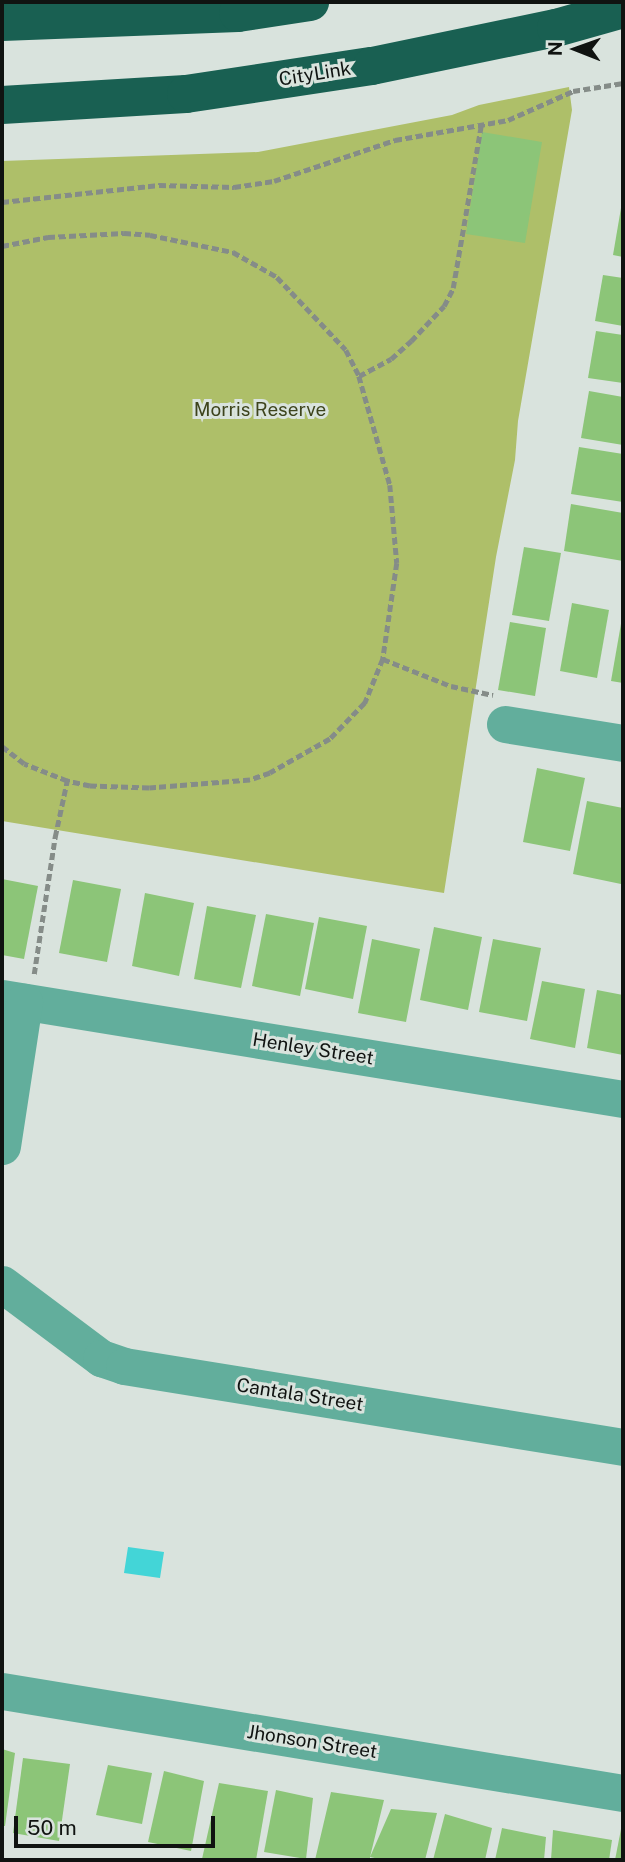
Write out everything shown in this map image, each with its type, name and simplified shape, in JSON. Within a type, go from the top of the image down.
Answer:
[{"type":"highway","points":[[2,22],[238,13],[310,2]]},
{"type":"highway","name":"CityLink","points":[[2,105],[186,93],[359,68],[556,28],[623,9]]},
{"type":"street","points":[[503,711],[623,743]]},
{"type":"street","points":[[2,1146],[20,992]]},
{"type":"street","name":"Henley Street","points":[[20,992],[623,1099]]},
{"type":"street","name":"Cantala Street","points":[[2,1284],[101,1358],[124,1366],[623,1447]]},
{"type":"street","name":"Jhonson Street","points":[[2,1691],[623,1793]]},
{"type":"path","points":[[2,202],[159,185],[234,187],[274,181],[395,139],[481,125],[527,114],[573,91],[623,83]]},
{"type":"path","points":[[359,376],[391,359],[411,341],[444,306],[453,288],[481,125]]},
{"type":"path","points":[[2,246],[48,237],[124,233],[233,252],[277,277],[346,350],[359,376],[390,485],[396,536],[393,606],[383,659],[375,684],[350,720],[330,739],[270,773],[250,780],[114,788],[67,781],[24,764],[2,747]]},
{"type":"path","points":[[383,659],[451,686],[503,711]]},
{"type":"path","points":[[20,992],[67,781]]},
{"type":"green space","name":"Morris Reserve","points":[[569,87],[572,110],[518,421],[515,460],[496,557],[444,893],[2,821],[2,161],[258,152],[452,115],[479,105]]},
{"type":"water","points":[[128,1547],[164,1552],[160,1578],[124,1573]]},
{"type":"building","points":[[482,132],[542,142],[525,243],[466,234]]},
{"type":"building","points":[[621,208],[623,209],[623,257],[613,255]]},
{"type":"building","points":[[603,275],[623,278],[623,326],[595,321]]},
{"type":"building","points":[[596,331],[623,335],[623,383],[588,378]]},
{"type":"building","points":[[589,391],[623,397],[623,445],[581,438]]},
{"type":"building","points":[[579,447],[623,454],[623,502],[571,494]]},
{"type":"building","points":[[571,504],[623,513],[623,561],[564,551]]},
{"type":"building","points":[[524,547],[561,553],[549,621],[512,615]]},
{"type":"building","points":[[572,603],[609,610],[597,678],[560,671]]},
{"type":"building","points":[[623,618],[623,683],[611,681]]},
{"type":"building","points":[[510,622],[546,628],[535,696],[498,690]]},
{"type":"building","points":[[537,768],[585,778],[570,851],[523,842]]},
{"type":"building","points":[[587,801],[623,808],[621,884],[573,874]]},
{"type":"building","points":[[2,879],[38,886],[24,959],[2,955]]},
{"type":"building","points":[[73,880],[121,889],[107,962],[59,953]]},
{"type":"building","points":[[145,893],[194,903],[179,976],[132,966]]},
{"type":"building","points":[[207,906],[256,915],[241,988],[194,979]]},
{"type":"building","points":[[266,914],[314,923],[300,996],[252,986]]},
{"type":"building","points":[[319,917],[367,926],[353,999],[305,989]]},
{"type":"building","points":[[434,927],[482,937],[468,1010],[420,1000]]},
{"type":"building","points":[[372,939],[420,949],[406,1022],[358,1013]]},
{"type":"building","points":[[493,939],[541,948],[527,1021],[479,1012]]},
{"type":"building","points":[[542,981],[585,989],[575,1048],[530,1039]]},
{"type":"building","points":[[597,990],[623,995],[623,1055],[587,1048]]},
{"type":"building","points":[[2,1749],[15,1753],[5,1826],[2,1826]]},
{"type":"building","points":[[23,1758],[70,1764],[59,1841],[13,1833]]},
{"type":"building","points":[[108,1765],[152,1773],[142,1824],[96,1815]]},
{"type":"building","points":[[164,1771],[204,1781],[191,1851],[148,1842]]},
{"type":"building","points":[[219,1783],[268,1791],[256,1860],[202,1859]]},
{"type":"building","points":[[276,1790],[313,1798],[306,1859],[264,1852]]},
{"type":"building","points":[[331,1792],[384,1800],[370,1860],[315,1860]]},
{"type":"building","points":[[391,1809],[437,1813],[425,1860],[384,1860],[370,1857]]},
{"type":"building","points":[[445,1814],[492,1828],[485,1860],[433,1860]]},
{"type":"building","points":[[622,1824],[623,1860],[615,1860]]},
{"type":"building","points":[[502,1828],[546,1837],[544,1860],[495,1860]]},
{"type":"building","points":[[553,1830],[612,1840],[609,1860],[551,1860]]}]
